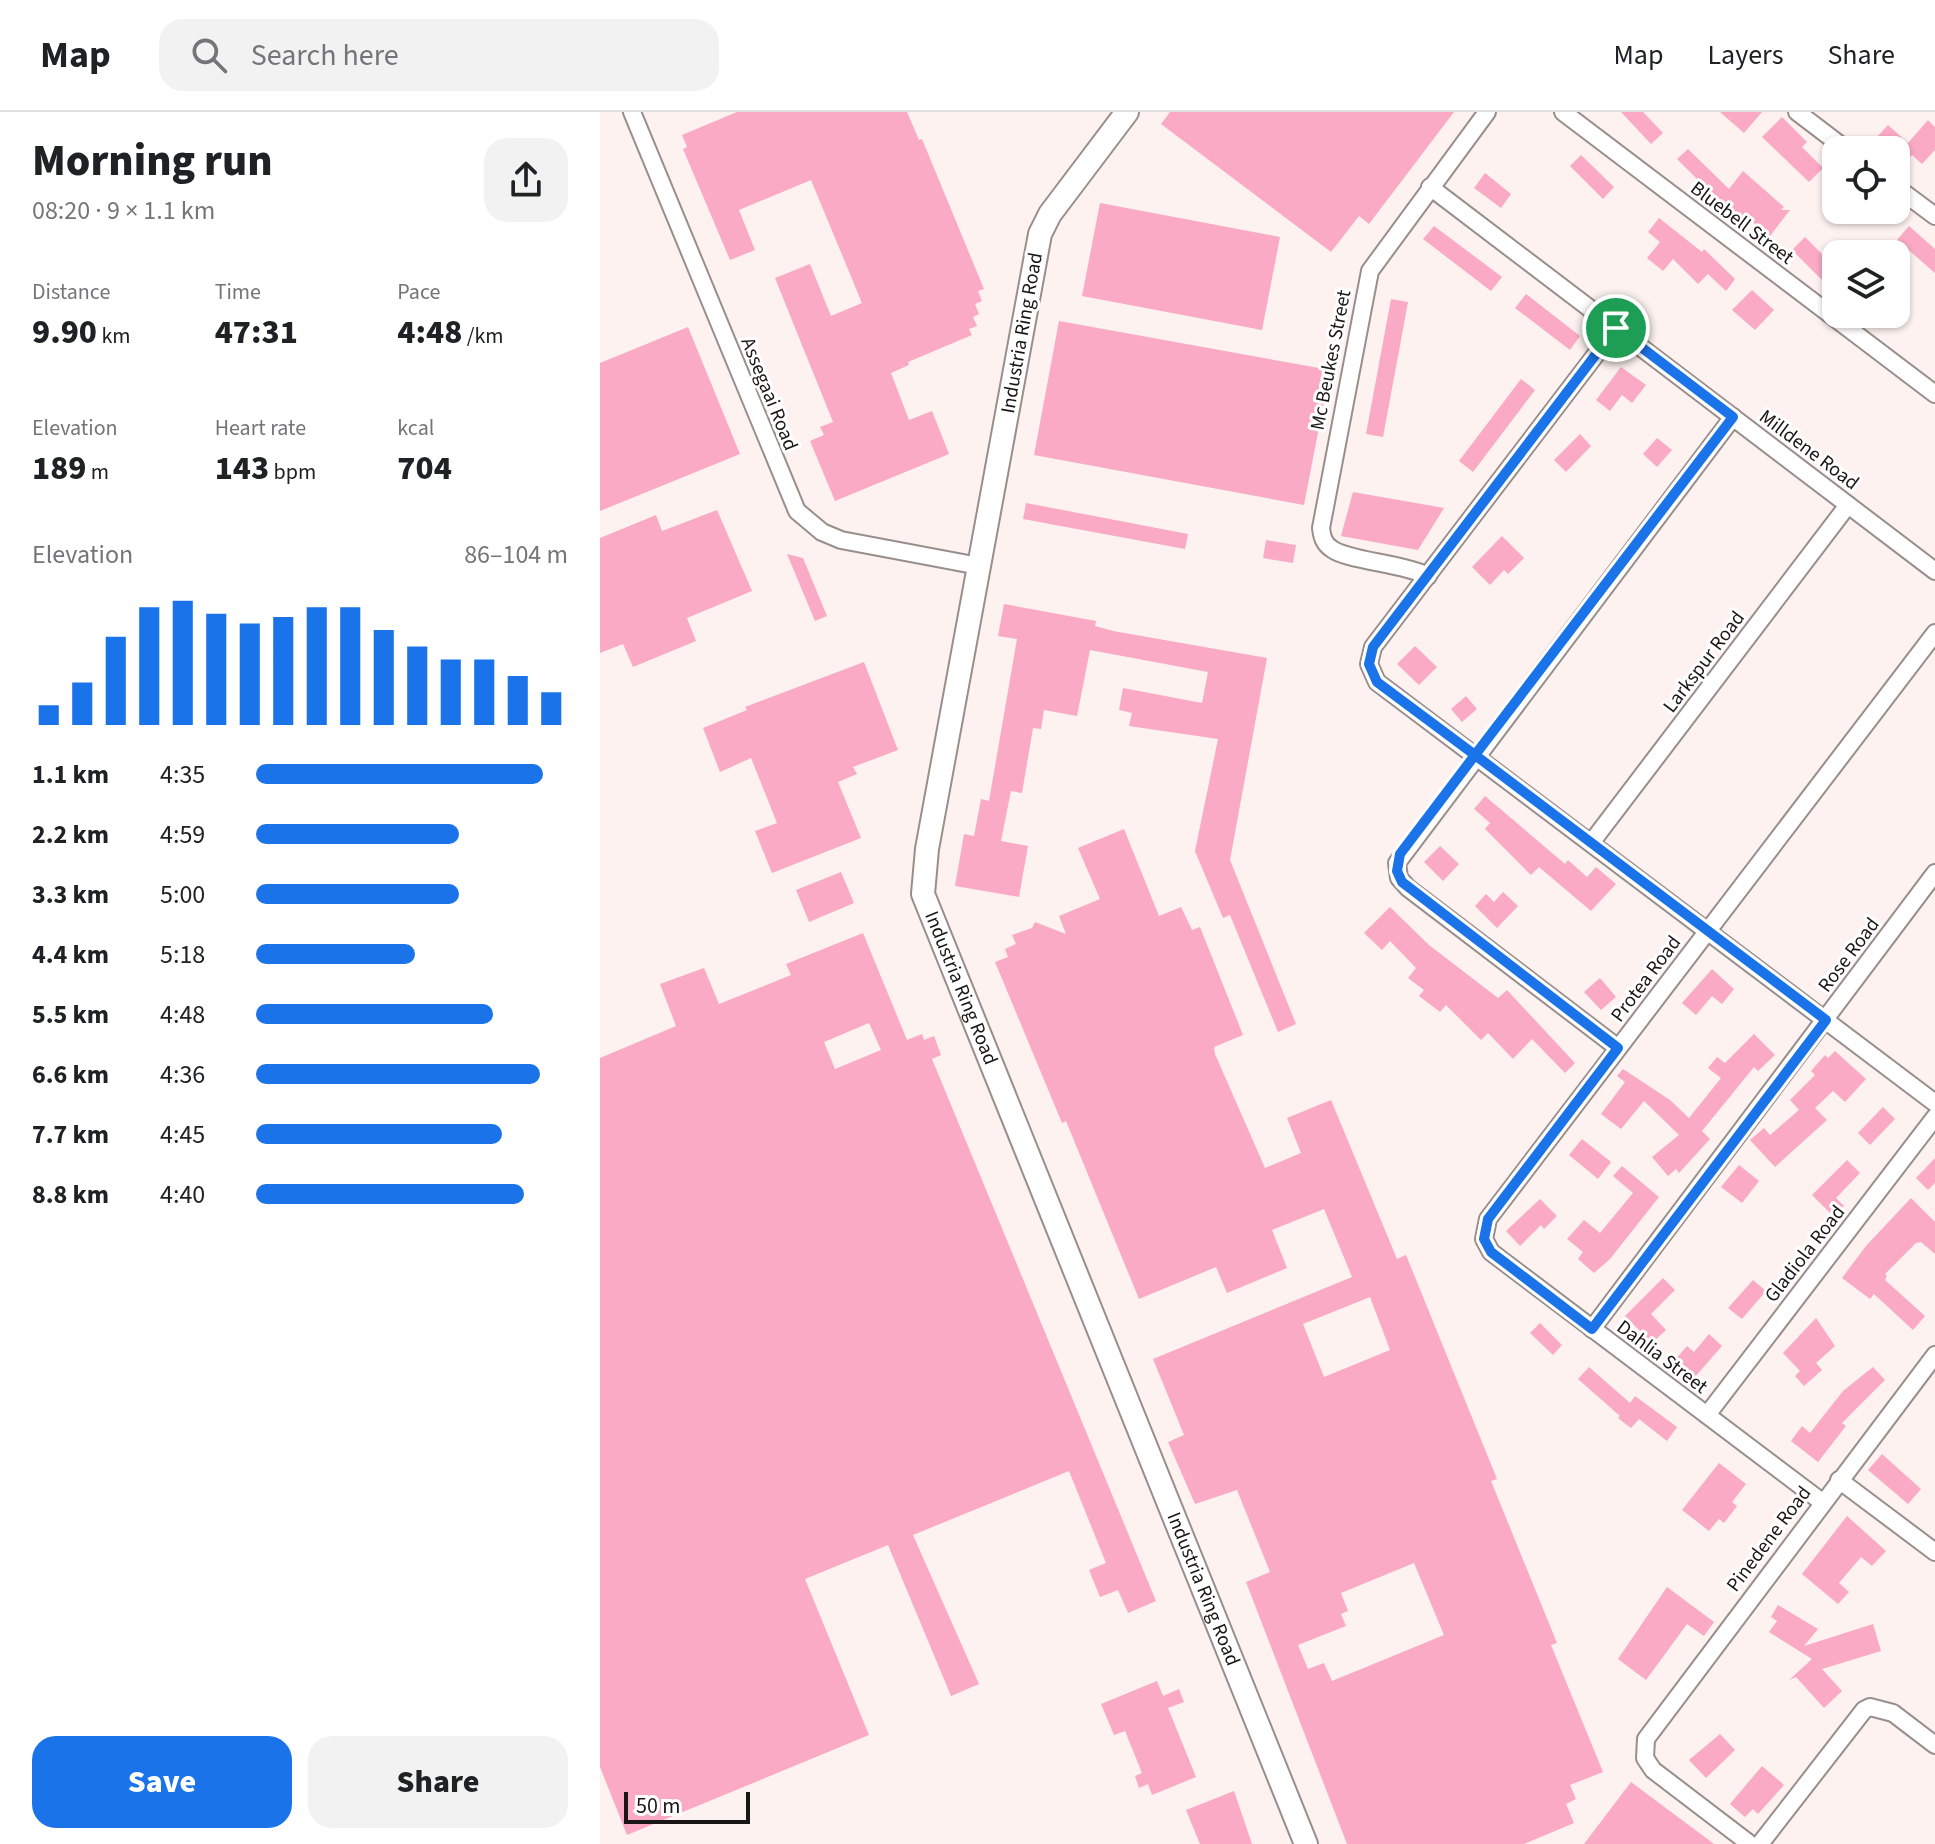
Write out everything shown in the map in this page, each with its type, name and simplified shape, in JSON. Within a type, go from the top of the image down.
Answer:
[{"type":"street","name":"Assegaai Road","points":[[632,112],[797,511],[822,532],[841,540],[979,566]]},
{"type":"street","name":"Industria Ring Road","points":[[1127,112],[1043,228],[927,849],[923,894],[1306,1844]]},
{"type":"street","name":"Mc Beukes Street","points":[[1428,576],[1408,566],[1332,550],[1323,540],[1321,528],[1366,282],[1375,260],[1487,112]]},
{"type":"street","name":"Bluebell Street","points":[[1563,112],[1935,394]]},
{"type":"street","points":[[1797,112],[1829,136]]},
{"type":"street","name":"Milldene Road","points":[[1430,187],[1935,571]]},
{"type":"street","points":[[1910,197],[1935,216]]},
{"type":"street","points":[[1616,328],[1373,647],[1369,664],[1377,682],[1935,1103]]},
{"type":"street","points":[[1618,1048],[1408,888],[1399,878],[1400,854],[1733,417]]},
{"type":"street","name":"Larkspur Road","points":[[1591,843],[1848,505]]},
{"type":"street","name":"Protea Road","points":[[1484,1239],[1488,1219],[1935,633]]},
{"type":"street","name":"Rose Road","points":[[1592,1329],[1935,873]]},
{"type":"street","name":"Gladiola Road","points":[[1707,1415],[1935,1117]]},
{"type":"street","name":"Dahlia Street","points":[[1484,1239],[1491,1252],[1822,1502]]},
{"type":"street","name":"Pinedene Road","points":[[1750,1844],[1648,1764],[1644,1752],[1650,1731],[1935,1355]]},
{"type":"street","points":[[1839,1480],[1935,1552]]},
{"type":"street","points":[[1760,1844],[1864,1710],[1870,1707],[1893,1713],[1935,1745]]},
{"type":"building","points":[[737,112],[907,112],[919,140],[922,139],[984,289],[978,291],[982,301],[975,304],[979,314],[973,317],[977,326],[969,329],[972,335],[908,362],[909,365],[891,373],[909,420],[932,411],[949,454],[835,501],[810,441],[824,435],[820,427],[833,422],[775,278],[810,264],[831,316],[862,303],[811,180],[739,210],[755,250],[730,260],[683,149],[687,147],[682,135]]},
{"type":"building","points":[[1170,112],[1454,112],[1369,224],[1359,216],[1331,252],[1161,124]]},
{"type":"building","points":[[1621,112],[1643,112],[1663,133],[1651,144]]},
{"type":"building","points":[[1720,112],[1762,112],[1744,133]]},
{"type":"building","points":[[1782,117],[1807,142],[1802,147],[1822,169],[1809,182],[1762,137]]},
{"type":"building","points":[[1928,120],[1935,127],[1935,150],[1922,164],[1912,155],[1910,157],[1910,141]]},
{"type":"building","points":[[1888,125],[1900,136],[1878,136]]},
{"type":"building","points":[[1688,149],[1729,189],[1743,171],[1784,207],[1781,210],[1790,210],[1770,236],[1750,220],[1746,226],[1717,204],[1719,201],[1677,159]]},
{"type":"building","points":[[1581,155],[1614,187],[1603,199],[1570,166]]},
{"type":"building","points":[[1485,173],[1511,194],[1501,208],[1474,188]]},
{"type":"building","points":[[1100,203],[1280,237],[1262,330],[1082,296]]},
{"type":"building","points":[[1659,218],[1702,252],[1704,249],[1735,279],[1726,291],[1708,274],[1698,284],[1673,259],[1663,271],[1647,258],[1660,242],[1648,232]]},
{"type":"building","points":[[1434,226],[1502,277],[1491,291],[1423,239]]},
{"type":"building","points":[[1909,226],[1935,249],[1935,273],[1910,251],[1910,240],[1897,240]]},
{"type":"building","points":[[1805,237],[1822,254],[1822,280],[1792,250]]},
{"type":"building","points":[[1752,290],[1774,310],[1755,330],[1732,310]]},
{"type":"building","points":[[1526,294],[1580,336],[1570,350],[1515,308]]},
{"type":"building","points":[[1391,299],[1408,302],[1383,437],[1366,434]]},
{"type":"building","points":[[1059,321],[1330,370],[1304,505],[1034,455]]},
{"type":"building","points":[[688,327],[740,454],[600,511],[600,363]]},
{"type":"building","points":[[1621,367],[1646,385],[1632,403],[1622,395],[1610,411],[1596,400]]},
{"type":"building","points":[[1521,379],[1535,390],[1473,472],[1459,461]]},
{"type":"building","points":[[1580,434],[1591,446],[1566,472],[1554,460]]},
{"type":"building","points":[[1657,438],[1672,450],[1657,467],[1643,454]]},
{"type":"building","points":[[1353,492],[1444,508],[1418,550],[1341,536]]},
{"type":"building","points":[[1026,503],[1188,534],[1185,549],[1023,519]]},
{"type":"building","points":[[717,510],[752,591],[687,618],[696,641],[633,667],[623,644],[600,653],[600,538],[656,515],[662,531]]},
{"type":"building","points":[[1502,536],[1524,558],[1508,574],[1504,570],[1490,585],[1472,567]]},
{"type":"building","points":[[1266,540],[1296,545],[1293,563],[1263,558]]},
{"type":"building","points":[[787,554],[803,558],[827,616],[815,621]]},
{"type":"building","points":[[1004,604],[1096,621],[1095,626],[1113,631],[1267,658],[1230,860],[1296,1024],[1278,1032],[1230,915],[1223,918],[1195,851],[1218,739],[1129,726],[1132,713],[1119,710],[1123,688],[1202,703],[1208,672],[1090,650],[1077,716],[1044,710],[1041,729],[1033,728],[1022,793],[1011,791],[1001,841],[1028,846],[1019,897],[955,886],[964,834],[974,836],[981,799],[989,801],[1017,639],[998,636]]},
{"type":"building","points":[[1415,646],[1437,667],[1419,685],[1397,664]]},
{"type":"building","points":[[864,662],[898,750],[853,767],[857,774],[838,782],[861,838],[772,873],[755,831],[777,823],[751,758],[720,772],[703,728],[747,710],[745,707]]},
{"type":"building","points":[[1466,696],[1477,709],[1462,722],[1451,709]]},
{"type":"building","points":[[1485,796],[1565,864],[1568,860],[1587,877],[1596,867],[1616,884],[1591,911],[1539,867],[1531,875],[1485,829],[1490,823],[1474,809]]},
{"type":"building","points":[[1124,829],[1159,916],[1181,907],[1192,930],[1200,927],[1243,1035],[1214,1047],[1215,1054],[1265,1168],[1301,1153],[1287,1118],[1331,1100],[1397,1259],[1406,1255],[1497,1479],[1491,1481],[1557,1643],[1551,1645],[1603,1772],[1570,1785],[1576,1799],[1566,1804],[1574,1823],[1524,1844],[1347,1844],[1246,1582],[1270,1572],[1237,1490],[1195,1504],[1168,1442],[1184,1435],[1153,1359],[1352,1277],[1324,1209],[1272,1230],[1287,1268],[1227,1293],[1216,1267],[1139,1299],[1066,1121],[1062,1123],[995,962],[1008,957],[1005,949],[1016,944],[1012,935],[1032,928],[1035,922],[1066,934],[1059,916],[1100,899],[1078,848]],"holes":[[[1370,1297],[1390,1350],[1324,1377],[1303,1324]],[[1414,1563],[1444,1635],[1332,1681],[1324,1663],[1308,1669],[1298,1645],[1346,1626],[1341,1614],[1348,1611],[1341,1593]]]},
{"type":"building","points":[[1440,846],[1459,864],[1443,881],[1424,862]]},
{"type":"building","points":[[841,872],[854,903],[809,922],[796,890]]},
{"type":"building","points":[[1503,892],[1518,906],[1497,928],[1475,906],[1486,894],[1494,902]]},
{"type":"building","points":[[1390,907],[1429,945],[1498,998],[1507,990],[1575,1063],[1565,1073],[1532,1039],[1513,1059],[1488,1033],[1481,1040],[1446,1005],[1440,1012],[1419,996],[1424,990],[1408,978],[1416,968],[1390,941],[1382,950],[1364,933]]},
{"type":"building","points":[[863,933],[907,1040],[922,1034],[924,1040],[934,1036],[941,1055],[932,1059],[1156,1601],[1128,1613],[1118,1590],[1100,1597],[1089,1570],[1106,1563],[1069,1471],[913,1535],[979,1684],[951,1696],[888,1545],[805,1579],[869,1735],[627,1835],[600,1767],[600,1058],[676,1026],[660,984],[704,968],[719,1004],[791,975],[786,964]],"holes":[[[869,1023],[881,1050],[835,1069],[824,1042]]]},
{"type":"building","points":[[1712,969],[1734,989],[1722,1004],[1712,996],[1696,1015],[1682,1003]]},
{"type":"building","points":[[1600,978],[1616,997],[1601,1010],[1584,992]]},
{"type":"building","points":[[1754,1034],[1775,1055],[1758,1071],[1754,1067],[1702,1131],[1710,1139],[1679,1173],[1676,1169],[1668,1176],[1652,1157],[1679,1135],[1644,1101],[1621,1129],[1601,1114],[1625,1082],[1617,1076],[1623,1069],[1670,1100],[1689,1118],[1721,1078],[1708,1068],[1717,1057],[1725,1063]]},
{"type":"building","points":[[1835,1051],[1866,1079],[1845,1102],[1833,1091],[1815,1108],[1827,1120],[1775,1167],[1750,1140],[1764,1128],[1770,1135],[1799,1110],[1790,1100],[1815,1075],[1811,1071],[1825,1055],[1828,1058]]},
{"type":"building","points":[[1883,1107],[1895,1119],[1870,1145],[1858,1133]]},
{"type":"building","points":[[1582,1139],[1611,1162],[1598,1179],[1569,1155]]},
{"type":"building","points":[[1935,1158],[1935,1183],[1928,1190],[1916,1178]]},
{"type":"building","points":[[1847,1160],[1860,1173],[1836,1198],[1844,1206],[1833,1216],[1812,1195]]},
{"type":"building","points":[[1739,1165],[1759,1181],[1742,1203],[1721,1187]]},
{"type":"building","points":[[1622,1166],[1659,1197],[1610,1259],[1594,1273],[1578,1259],[1583,1252],[1567,1239],[1584,1220],[1600,1233],[1633,1193],[1613,1176]]},
{"type":"building","points":[[1911,1198],[1935,1222],[1935,1254],[1921,1242],[1916,1243],[1885,1274],[1885,1280],[1925,1316],[1913,1330],[1874,1294],[1870,1299],[1842,1278],[1866,1246]]},
{"type":"building","points":[[1540,1199],[1557,1216],[1544,1229],[1541,1225],[1520,1246],[1506,1231]]},
{"type":"building","points":[[1663,1278],[1675,1290],[1651,1314],[1666,1330],[1652,1343],[1625,1316]]},
{"type":"building","points":[[1753,1280],[1766,1291],[1742,1319],[1728,1308]]},
{"type":"building","points":[[1816,1318],[1835,1346],[1816,1363],[1822,1370],[1804,1386],[1795,1376],[1800,1371],[1783,1353]]},
{"type":"building","points":[[1540,1323],[1562,1345],[1553,1355],[1530,1333]]},
{"type":"building","points":[[1709,1334],[1722,1346],[1694,1378],[1674,1361],[1687,1346],[1694,1352]]},
{"type":"building","points":[[1589,1367],[1630,1403],[1635,1396],[1677,1427],[1667,1441],[1639,1419],[1631,1428],[1618,1418],[1620,1416],[1578,1379]]},
{"type":"building","points":[[1873,1367],[1885,1380],[1842,1423],[1846,1426],[1818,1462],[1791,1441],[1802,1426],[1810,1433],[1843,1391]]},
{"type":"building","points":[[1882,1454],[1921,1489],[1908,1504],[1868,1470]]},
{"type":"building","points":[[1719,1463],[1746,1484],[1732,1502],[1737,1506],[1724,1523],[1719,1519],[1709,1531],[1682,1510]]},
{"type":"building","points":[[1847,1516],[1886,1551],[1872,1566],[1861,1557],[1839,1583],[1849,1592],[1838,1604],[1802,1574]]},
{"type":"building","points":[[1667,1587],[1714,1622],[1704,1636],[1687,1624],[1646,1680],[1618,1659]]},
{"type":"building","points":[[1778,1605],[1818,1629],[1804,1646],[1873,1624],[1881,1651],[1822,1669],[1842,1691],[1824,1708],[1796,1677],[1789,1680],[1812,1659],[1769,1632],[1777,1621],[1771,1617]]},
{"type":"building","points":[[1157,1681],[1163,1696],[1179,1689],[1184,1702],[1168,1708],[1196,1777],[1152,1795],[1148,1784],[1139,1788],[1135,1776],[1142,1773],[1125,1731],[1114,1735],[1101,1704]]},
{"type":"building","points":[[1720,1734],[1735,1750],[1706,1778],[1689,1760]]},
{"type":"building","points":[[1762,1766],[1784,1785],[1758,1814],[1753,1809],[1745,1817],[1730,1804]]},
{"type":"building","points":[[1631,1782],[1714,1844],[1584,1844]]},
{"type":"building","points":[[1234,1791],[1252,1844],[1200,1844],[1186,1810]]},
{"type":"route","points":[[1616,328],[1373,647],[1369,664],[1377,682],[1475,755],[1400,854],[1397,871],[1402,882],[1618,1048],[1488,1219],[1484,1232],[1491,1252],[1592,1329],[1826,1020],[1475,755],[1733,417],[1616,328]]}]
